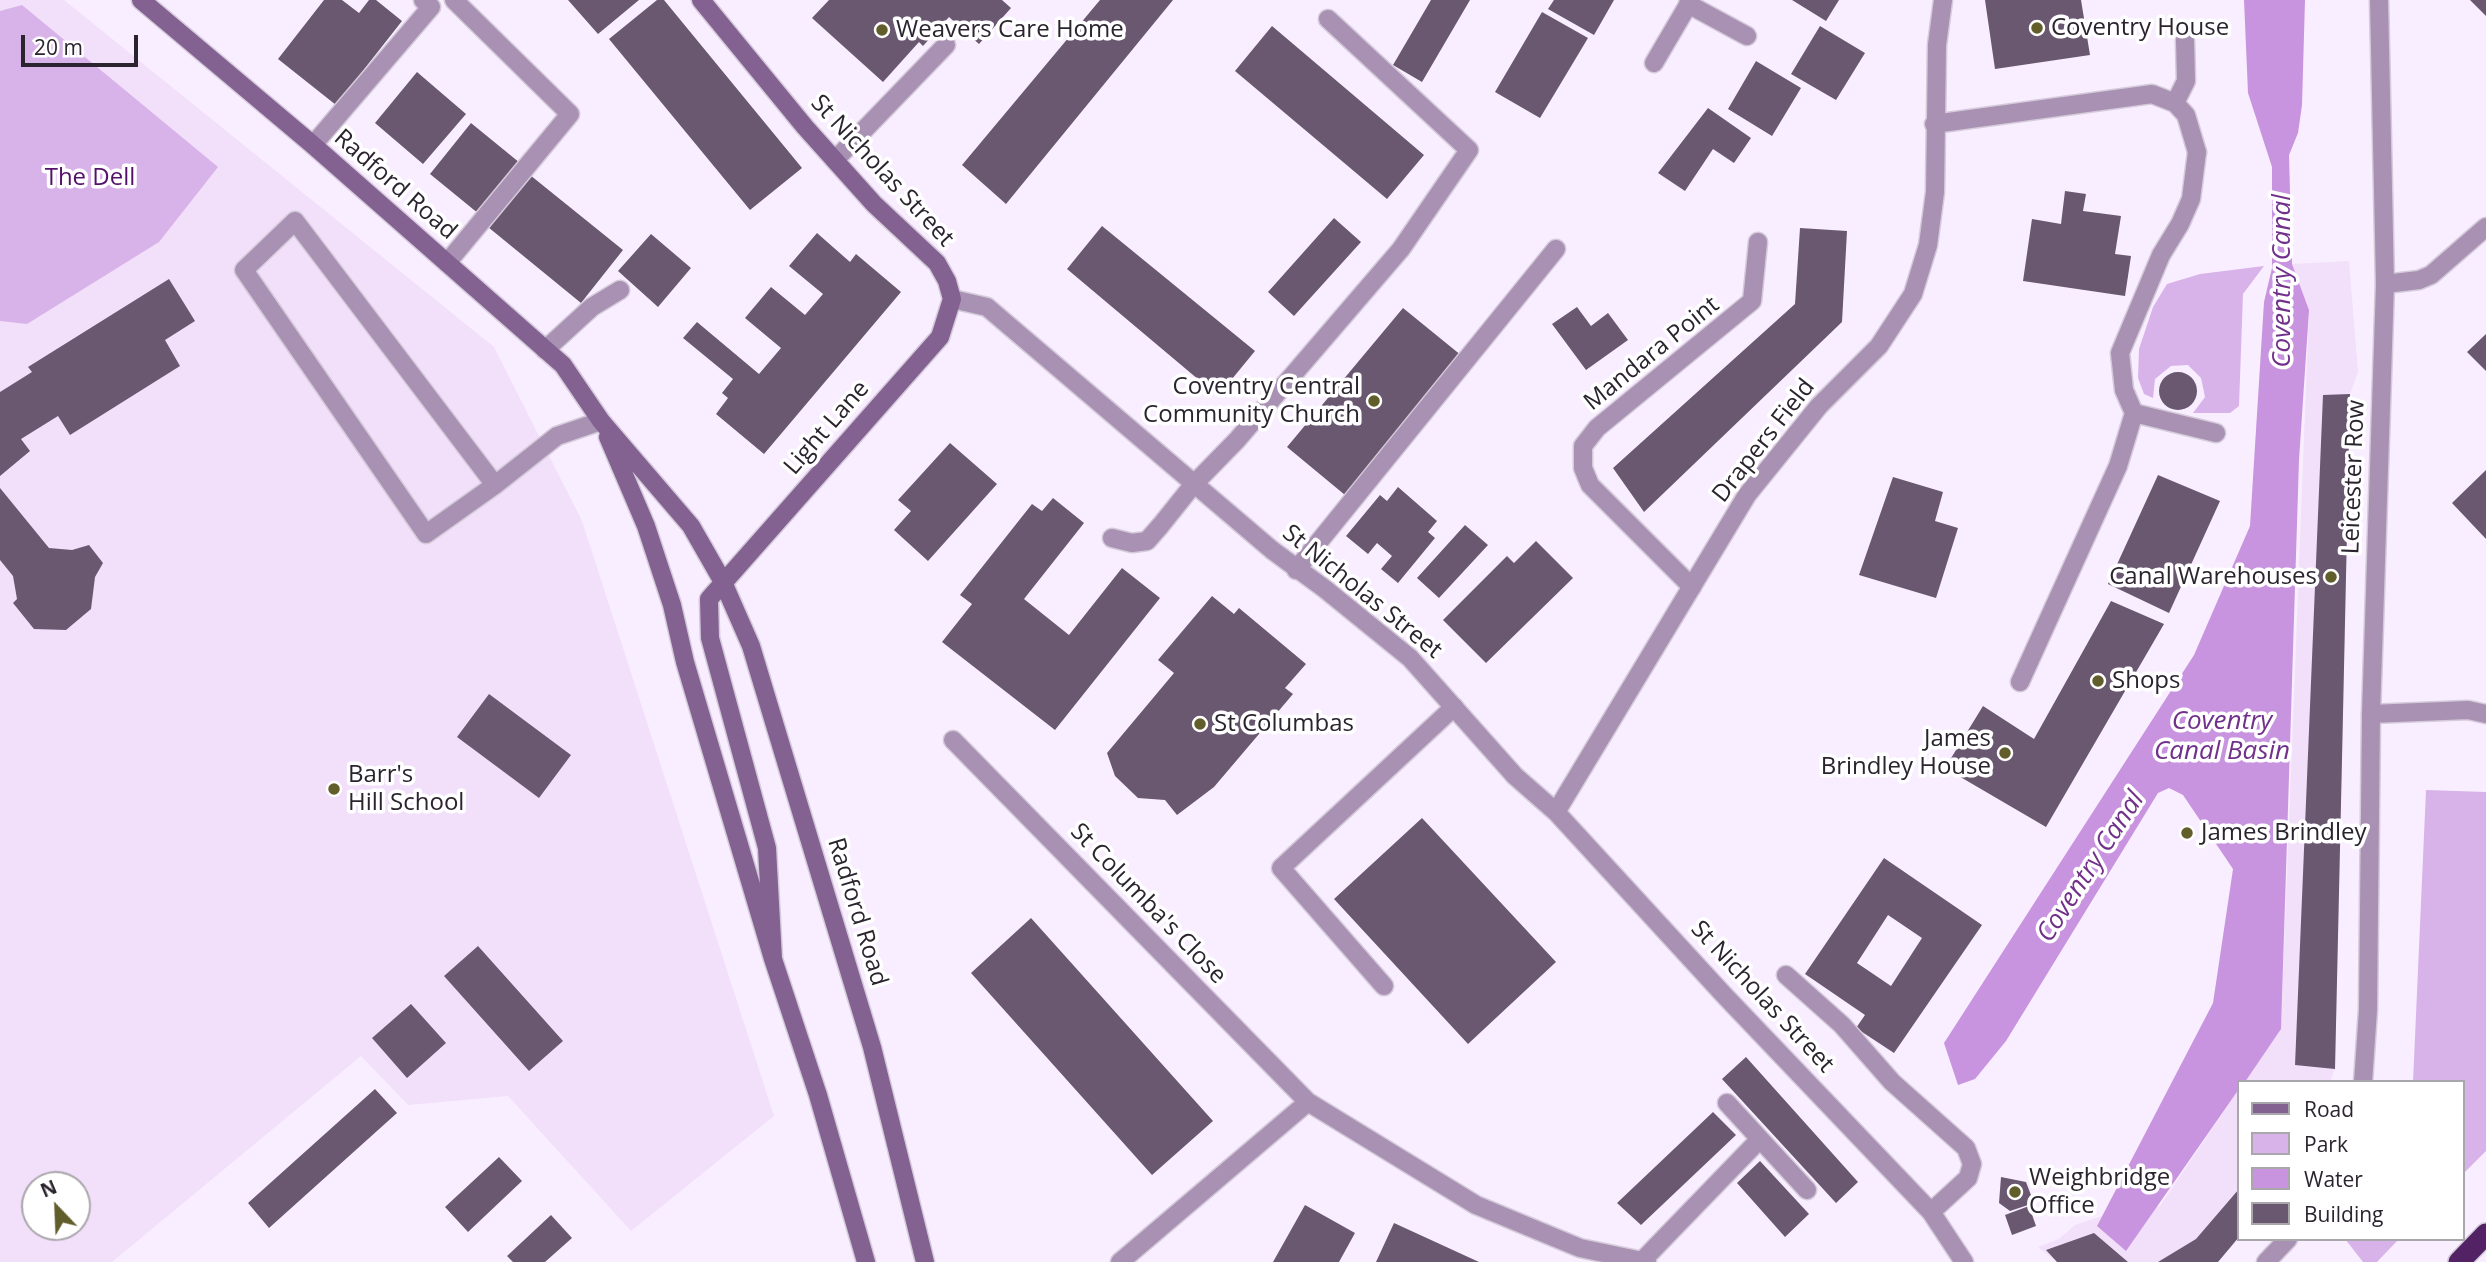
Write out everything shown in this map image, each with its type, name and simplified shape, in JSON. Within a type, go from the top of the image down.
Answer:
[{"type":"highway","points":[[2459,1262],[2486,1234]]},
{"type":"main road","name":"Radford Road","points":[[141,0],[313,145],[563,365],[601,421],[691,526],[723,582],[751,646],[869,1035],[925,1262]]},
{"type":"main road","name":"St Nicholas Street","points":[[701,0],[874,204],[937,263],[947,281],[952,299]]},
{"type":"main road","name":"Light Lane","points":[[723,582],[940,337],[948,319],[952,299]]},
{"type":"main road","name":"Radford Road","points":[[601,421],[646,526],[672,605],[685,662],[773,960],[818,1095],[866,1262]]},
{"type":"main road","name":"Radford Road","points":[[723,582],[709,598],[710,638],[767,848],[773,960]]},
{"type":"street","points":[[313,145],[431,7],[423,0]]},
{"type":"street","points":[[447,263],[570,114],[454,0]]},
{"type":"street","name":"Drapers Field","points":[[1556,812],[1747,495],[1819,406],[1879,346],[1913,294],[1925,258],[1935,192],[1937,45],[1943,0]]},
{"type":"street","name":"Leicester Row","points":[[2363,1080],[2368,1010],[2371,714],[2385,284],[2379,0]]},
{"type":"street","points":[[1654,63],[1689,2],[1746,36]]},
{"type":"street","points":[[1112,538],[1132,543],[1147,541],[1401,248],[1469,150],[1328,19]]},
{"type":"street","points":[[2175,103],[2186,81],[2185,40]]},
{"type":"street","points":[[835,160],[946,45]]},
{"type":"street","points":[[1934,124],[2152,94],[2175,103],[2186,115],[2197,152],[2191,198],[2139,303],[2120,354],[2124,390],[2134,413],[2113,478],[2020,682]]},
{"type":"street","points":[[495,485],[295,221],[244,270],[426,534],[495,485],[556,436],[601,421]]},
{"type":"street","points":[[2385,284],[2419,280],[2431,275],[2486,227]]},
{"type":"street","name":"Mandara Point","points":[[1692,587],[1590,485],[1583,468],[1583,446],[1597,428],[1747,307],[1755,287],[1758,242]]},
{"type":"street","points":[[1296,570],[1556,249]]},
{"type":"street","points":[[545,349],[592,307],[620,290]]},
{"type":"street","name":"St Nicholas Street","points":[[952,299],[987,307],[1193,485],[1296,570],[1325,589],[1410,658],[1515,776],[1556,812],[1724,995],[1931,1212],[1964,1262]]},
{"type":"street","points":[[2134,413],[2216,433]]},
{"type":"street","points":[[1384,986],[1281,868],[1454,707]]},
{"type":"street","points":[[2371,714],[2469,710],[2486,715]]},
{"type":"street","name":"St Columba's Close","points":[[953,740],[1308,1102],[1476,1205],[1580,1248],[1644,1261]]},
{"type":"street","points":[[1786,975],[1842,1025],[1892,1082],[1966,1148],[1972,1164],[1968,1178],[1931,1212]]},
{"type":"street","points":[[1120,1262],[1308,1102]]},
{"type":"street","points":[[1727,1103],[1807,1190]]},
{"type":"street","points":[[1644,1261],[1760,1139]]},
{"type":"street","points":[[2266,1262],[2286,1241]]},
{"type":"shaded area","name":"Barr's Hill School","points":[[0,0],[64,0],[494,347],[582,521],[774,1116],[631,1231],[508,1096],[408,1105],[361,1056],[112,1262],[0,1262]]},
{"type":"shaded area","points":[[2349,261],[2358,372],[2350,394],[2335,1069],[2331,1080],[2246,1080],[2281,1029],[2309,310],[2292,264]]},
{"type":"shaded area","points":[[2238,1090],[2238,1238],[2218,1262],[2057,1262],[2038,1247],[2059,1239],[2075,1225],[2102,1216],[2097,1226],[2160,1206]]},
{"type":"green space","name":"The Dell","points":[[22,5],[218,167],[159,242],[27,324],[0,321],[0,11]]},
{"type":"green space","points":[[2264,266],[2243,294],[2239,406],[2230,413],[2193,413],[2205,397],[2201,378],[2188,365],[2171,366],[2155,379],[2153,398],[2144,394],[2138,378],[2139,349],[2153,307],[2167,284],[2200,274]]},
{"type":"green space","points":[[2426,790],[2486,792],[2486,1151],[2465,1172],[2465,1080],[2413,1080]]},
{"type":"green space","points":[[2347,1241],[2397,1241],[2377,1262],[2363,1262]]},
{"type":"water","name":"Coventry Canal Basin","points":[[2244,0],[2305,0],[2302,105],[2298,133],[2289,155],[2292,264],[2309,310],[2299,460],[2281,1029],[2246,1080],[2238,1080],[2238,1090],[2126,1251],[2097,1226],[2213,1003],[2233,869],[2183,795],[2169,788],[2158,793],[2006,1041],[1975,1079],[1958,1085],[1944,1043],[2194,655],[2250,526],[2264,302],[2272,268],[2272,167],[2248,93]]},
{"type":"building","points":[[324,0],[342,0],[359,13],[369,0],[376,0],[402,21],[336,105],[278,59]]},
{"type":"building","points":[[568,0],[639,0],[598,34]]},
{"type":"building","points":[[657,0],[664,0],[802,168],[750,210],[609,39]]},
{"type":"building","name":"Weavers Care Home","points":[[829,0],[1002,0],[1011,8],[979,44],[949,17],[923,46],[919,42],[883,82],[812,18]]},
{"type":"building","points":[[1100,0],[1173,0],[1006,204],[962,165]]},
{"type":"building","points":[[1431,0],[1470,0],[1422,82],[1393,65]]},
{"type":"building","points":[[1554,0],[1614,0],[1594,35],[1548,9]]},
{"type":"building","points":[[1792,0],[1839,0],[1826,21]]},
{"type":"building","name":"Coventry House","points":[[1985,0],[2081,0],[2090,55],[1995,69]]},
{"type":"building","points":[[2470,0],[2486,0],[2486,16]]},
{"type":"building","points":[[1542,12],[1588,38],[1540,118],[1495,92]]},
{"type":"building","points":[[1272,26],[1424,155],[1387,199],[1235,71]]},
{"type":"building","points":[[1820,26],[1865,53],[1836,100],[1791,74]]},
{"type":"building","points":[[1756,61],[1801,88],[1772,136],[1728,109]]},
{"type":"building","points":[[417,72],[466,114],[423,164],[375,123]]},
{"type":"building","points":[[1708,108],[1751,138],[1734,163],[1713,149],[1685,191],[1658,173]]},
{"type":"building","points":[[471,123],[520,163],[479,214],[430,174]]},
{"type":"building","points":[[530,175],[623,250],[581,303],[488,227]]},
{"type":"building","points":[[2065,191],[2086,194],[2083,211],[2121,216],[2115,254],[2131,256],[2125,296],[2023,281],[2032,219],[2061,224]]},
{"type":"building","points":[[1334,218],[1361,242],[1294,316],[1268,292]]},
{"type":"building","points":[[1102,226],[1255,351],[1218,396],[1067,269]]},
{"type":"building","points":[[1800,228],[1847,231],[1842,322],[1644,512],[1613,468],[1795,304]]},
{"type":"building","points":[[817,233],[850,262],[856,254],[901,292],[764,454],[716,414],[728,398],[722,393],[733,379],[683,338],[697,322],[759,374],[781,348],[745,318],[771,287],[805,315],[823,294],[789,266]]},
{"type":"building","points":[[651,234],[691,268],[658,307],[618,271]]},
{"type":"building","points":[[169,279],[195,321],[165,340],[180,366],[70,435],[58,416],[21,439],[30,451],[0,476],[0,392],[32,372],[28,367]]},
{"type":"building","points":[[1577,307],[1591,326],[1608,313],[1628,340],[1586,370],[1552,324]]},
{"type":"building","name":"Coventry Central Community Church","points":[[1403,308],[1462,356],[1345,495],[1287,447]]},
{"type":"building","points":[[2486,334],[2486,371],[2467,352]]},
{"type":"building","points":[[2178,372],[2191,378],[2197,391],[2191,404],[2178,410],[2165,404],[2159,391],[2165,378]]},
{"type":"building","name":"Canal Warehouses","points":[[2350,394],[2335,1069],[2295,1065],[2323,395]]},
{"type":"building","points":[[950,443],[997,484],[928,561],[894,530],[911,511],[898,500]]},
{"type":"building","points":[[2486,470],[2486,539],[2452,503]]},
{"type":"building","points":[[2158,475],[2220,501],[2169,613],[2108,584]]},
{"type":"building","points":[[1893,477],[1943,492],[1935,521],[1958,528],[1936,598],[1859,575]]},
{"type":"building","points":[[1398,487],[1437,521],[1428,532],[1435,538],[1398,583],[1381,569],[1392,556],[1377,543],[1368,554],[1346,536],[1380,495],[1387,501]]},
{"type":"building","points":[[0,488],[49,548],[72,550],[89,545],[103,563],[95,577],[91,609],[66,630],[34,629],[13,603],[17,599],[13,576],[0,560]]},
{"type":"building","points":[[1053,498],[1084,523],[1024,599],[1069,635],[1122,568],[1160,598],[1055,730],[942,642],[972,604],[960,595],[1032,504],[1042,511]]},
{"type":"building","points":[[1465,525],[1488,545],[1439,598],[1417,578]]},
{"type":"building","points":[[1536,541],[1573,578],[1486,663],[1443,620],[1507,556],[1514,563]]},
{"type":"building","name":"St Columbas","points":[[1212,596],[1234,614],[1239,608],[1306,664],[1285,688],[1293,694],[1214,787],[1177,815],[1165,800],[1138,798],[1115,776],[1107,753],[1174,673],[1158,660]]},
{"type":"building","points":[[2111,601],[2164,624],[2046,827],[1945,768],[1983,706],[2034,739]]},
{"type":"building","points":[[489,694],[571,755],[539,798],[457,737]]},
{"type":"building","points":[[1422,818],[1556,962],[1468,1044],[1334,899]]},
{"type":"building","points":[[1884,858],[1982,925],[1894,1053],[1856,1028],[1865,1015],[1805,974]],"holes":[[[1888,915],[1922,938],[1891,986],[1857,963]]]},
{"type":"building","points":[[1031,918],[1213,1121],[1152,1175],[971,973]]},
{"type":"building","points":[[478,946],[563,1041],[529,1071],[444,976]]},
{"type":"building","points":[[411,1004],[446,1043],[407,1078],[372,1038]]},
{"type":"building","points":[[1746,1057],[1858,1182],[1836,1203],[1722,1079]]},
{"type":"building","points":[[375,1089],[397,1113],[269,1228],[248,1203]]},
{"type":"building","points":[[1713,1112],[1736,1135],[1641,1225],[1617,1203]]},
{"type":"building","points":[[499,1157],[522,1181],[468,1232],[445,1207]]},
{"type":"building","points":[[1760,1161],[1809,1214],[1785,1237],[1737,1183]]},
{"type":"building","name":"Weighbridge Office","points":[[2001,1177],[2026,1182],[2034,1203],[2010,1211],[1999,1203]]},
{"type":"building","points":[[2238,1190],[2238,1238],[2218,1262],[2158,1262],[2196,1239]]},
{"type":"building","points":[[1305,1205],[1355,1233],[1339,1262],[1273,1262]]},
{"type":"building","points":[[2029,1206],[2036,1226],[2012,1235],[2005,1215]]},
{"type":"building","points":[[551,1215],[572,1238],[545,1262],[513,1262],[507,1256]]},
{"type":"building","points":[[1394,1223],[1479,1262],[1376,1262]]},
{"type":"building","points":[[2094,1233],[2128,1262],[2057,1262],[2046,1250]]},
{"type":"place","name":"Coventry House","points":[[2037,28]]},
{"type":"place","name":"Weavers Care Home","points":[[882,30]]},
{"type":"place","name":"Coventry Central Community Church","points":[[1374,401]]},
{"type":"place","name":"Canal Warehouses","points":[[2331,577]]},
{"type":"place","name":"Shops","points":[[2098,681]]},
{"type":"place","name":"St Columbas","points":[[1200,724]]},
{"type":"place","name":"James Brindley House","points":[[2005,753]]},
{"type":"place","name":"Barr's Hill School","points":[[334,789]]},
{"type":"place","name":"James Brindley","points":[[2187,833]]},
{"type":"place","name":"Weighbridge Office","points":[[2015,1192]]},
{"type":"water label","name":"Coventry Canal","points":[[2283,281]]},
{"type":"water label","name":"Coventry Canal","points":[[2091,867]]}]
